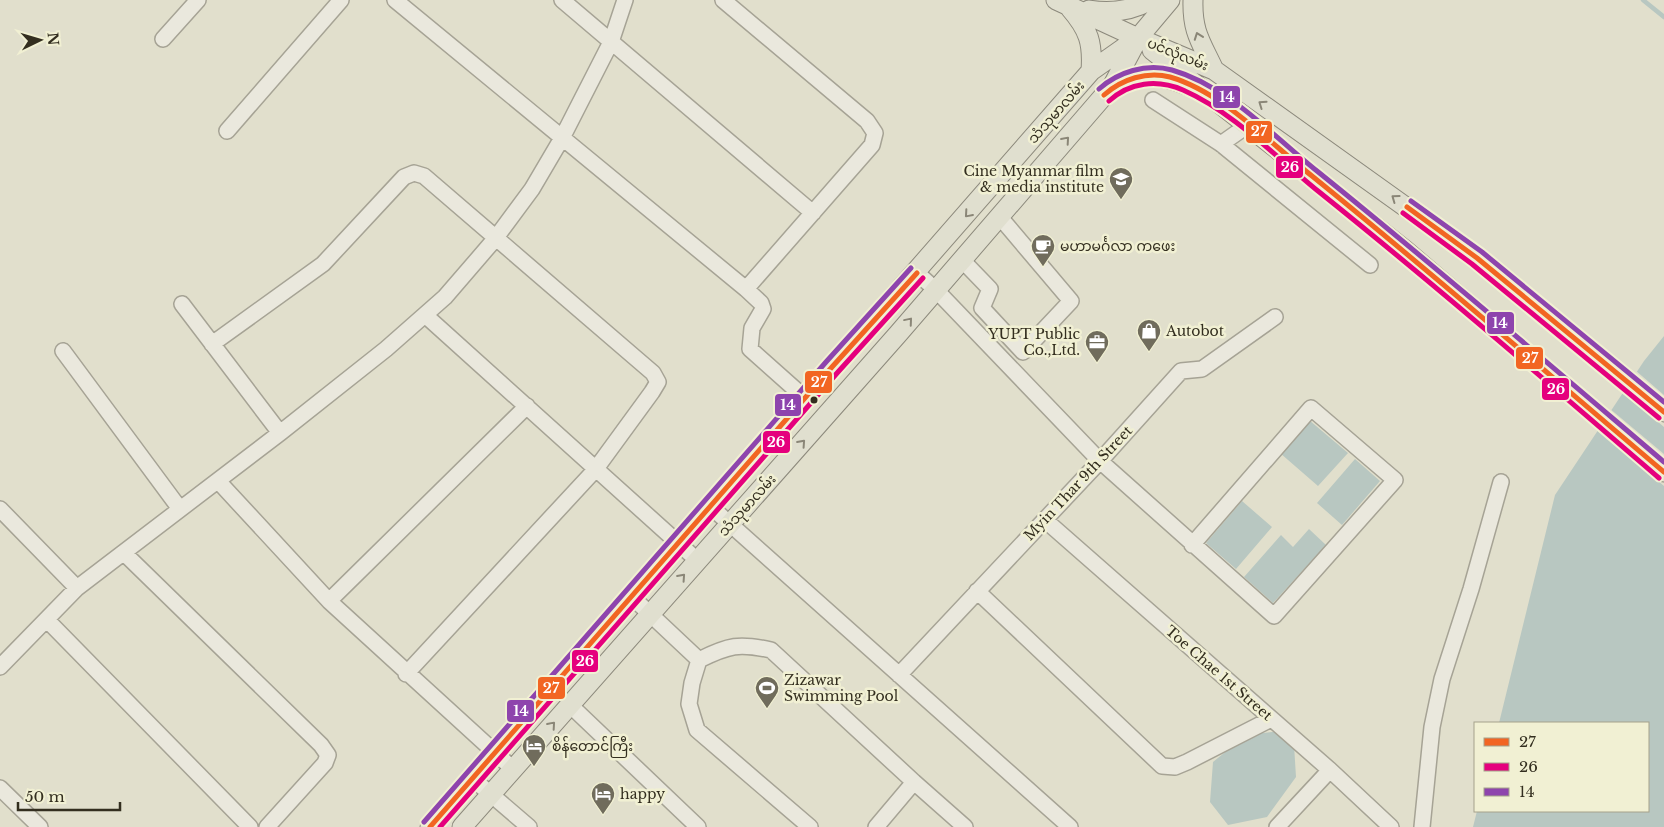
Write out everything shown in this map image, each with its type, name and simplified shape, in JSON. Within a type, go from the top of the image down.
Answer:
[{"type":"main road","points":[[1062,3],[1104,13],[1122,12],[1151,0]]},
{"type":"main road","name":"သံသုမာလမ်း","points":[[462,827],[649,613],[854,384],[1113,85],[1138,38],[1170,0]]},
{"type":"main road","points":[[1193,0],[1193,17],[1197,38],[1214,70]]},
{"type":"main road","points":[[1062,3],[1138,38]]},
{"type":"main road","points":[[1062,3],[1085,25],[1092,56],[1091,71]]},
{"type":"main road","name":"သံသုမာလမ်း","points":[[430,827],[832,367],[917,273],[1091,71],[1138,38]]},
{"type":"main road","name":"ပင်လုံလမ်း","points":[[1138,38],[1214,70],[1477,258],[1664,412]]},
{"type":"main road","name":"ပင်လုံလမ်း","points":[[1138,38],[1202,91],[1248,125],[1406,251],[1664,472]]},
{"type":"main road","points":[[1113,85],[1129,78],[1152,76],[1170,78],[1202,91]]},
{"type":"main road","points":[[832,367],[854,384]]},
{"type":"street","points":[[163,39],[198,0]]},
{"type":"street","points":[[227,131],[341,0]]},
{"type":"street","points":[[395,0],[761,303],[763,309],[752,328],[750,349],[805,398]]},
{"type":"street","points":[[562,0],[813,213]]},
{"type":"street","points":[[0,667],[77,588],[180,509],[219,482],[445,297],[495,239],[532,189],[562,138],[612,42],[625,0]]},
{"type":"street","points":[[723,0],[867,121],[875,133],[872,145],[746,289]]},
{"type":"street","points":[[1153,100],[1221,144],[1370,266]]},
{"type":"street","points":[[1221,144],[1248,125]]},
{"type":"street","points":[[212,344],[322,264],[404,177],[414,173],[424,176],[653,373],[658,382],[595,470],[406,674]]},
{"type":"street","points":[[962,260],[990,289],[982,308],[1023,352],[1071,301],[999,216]]},
{"type":"street","points":[[917,273],[936,290],[1100,461],[1192,546],[1274,616],[1395,480],[1311,408],[1192,546]]},
{"type":"street","points":[[182,304],[280,433]]},
{"type":"street","points":[[425,315],[697,560]]},
{"type":"street","name":"Myin Thar 9th Street","points":[[899,675],[1100,461],[1181,371],[1202,369],[1275,317]]},
{"type":"street","points":[[63,352],[180,509]]},
{"type":"street","points":[[329,601],[526,406]]},
{"type":"street","points":[[219,482],[329,601],[406,674],[513,769]]},
{"type":"street","points":[[1421,825],[1432,727],[1442,679],[1471,588],[1501,482]]},
{"type":"street","points":[[711,507],[1070,827]]},
{"type":"street","points":[[0,509],[77,588]]},
{"type":"street","name":"Toe Chae 1st Street","points":[[1044,520],[1330,770],[1391,827]]},
{"type":"street","points":[[124,553],[321,745],[328,755],[325,762],[267,827]]},
{"type":"street","points":[[977,591],[1162,766],[1175,767],[1187,762],[1271,719]]},
{"type":"street","points":[[632,597],[699,660]]},
{"type":"street","points":[[47,620],[250,827]]},
{"type":"street","points":[[810,827],[697,730],[690,704],[692,683],[699,660],[720,650],[745,644],[771,650],[965,827]]},
{"type":"street","points":[[570,705],[698,827]]},
{"type":"street","points":[[1277,827],[1330,770]]},
{"type":"street","points":[[473,779],[529,827]]},
{"type":"street","points":[[876,827],[914,782]]},
{"type":"street","points":[[0,788],[40,827]]},
{"type":"shaded area","points":[[1664,336],[1664,827],[1473,827],[1477,812],[1649,812],[1649,722],[1499,722],[1555,495],[1644,361]]},
{"type":"shaded area","points":[[1309,420],[1348,453],[1318,486],[1280,453]]},
{"type":"shaded area","points":[[1355,459],[1380,481],[1342,525],[1317,503]]},
{"type":"shaded area","points":[[1242,501],[1272,527],[1236,569],[1206,543]]},
{"type":"shaded area","points":[[1309,529],[1326,545],[1273,603],[1244,577],[1281,535],[1293,547]]},
{"type":"shaded area","points":[[1280,731],[1294,745],[1296,777],[1267,817],[1228,825],[1210,802],[1213,762],[1246,735]]},
{"type":"pier","points":[[1635,370],[1664,395],[1664,427],[1621,391]]},
{"type":"pier","points":[[1609,408],[1664,454],[1664,486],[1596,429]]},
{"type":"waterway","points":[[1643,0],[1664,17]]},
{"type":"transit line","name":"14","points":[[1099,89],[1115,78],[1133,70],[1162,68],[1193,77],[1231,100],[1448,279],[1664,462]]},
{"type":"transit line","name":"27","points":[[1104,95],[1111,89],[1135,78],[1161,75],[1189,84],[1227,106],[1401,249],[1664,472]]},
{"type":"transit line","name":"26","points":[[1109,101],[1135,86],[1163,84],[1183,90],[1219,110],[1254,136],[1447,297],[1659,478]]},
{"type":"transit line","name":"14","points":[[1411,201],[1482,252],[1664,402]]},
{"type":"transit line","name":"27","points":[[1407,207],[1477,258],[1664,412]]},
{"type":"transit line","name":"26","points":[[1403,213],[1472,264],[1659,418]]},
{"type":"transit line","name":"14","points":[[424,822],[826,362],[911,268]]},
{"type":"transit line","name":"27","points":[[430,827],[832,367],[917,273]]},
{"type":"transit line","name":"26","points":[[440,827],[838,372],[923,278]]},
{"type":"place","name":"Cine Myanmar film & media institute","points":[[1121,200]]},
{"type":"place","name":"မဟာမင်္ဂလာ ကဖေး","points":[[1043,267]]},
{"type":"place","name":"Autobot","points":[[1149,352]]},
{"type":"place","name":"YUPT Public Co.,Ltd.","points":[[1097,363]]},
{"type":"place","name":"Zizawar Swimming Pool","points":[[767,709]]},
{"type":"place","name":"စိန်တောင်ကြီး","points":[[534,767]]},
{"type":"place","name":"happy","points":[[603,815]]}]
